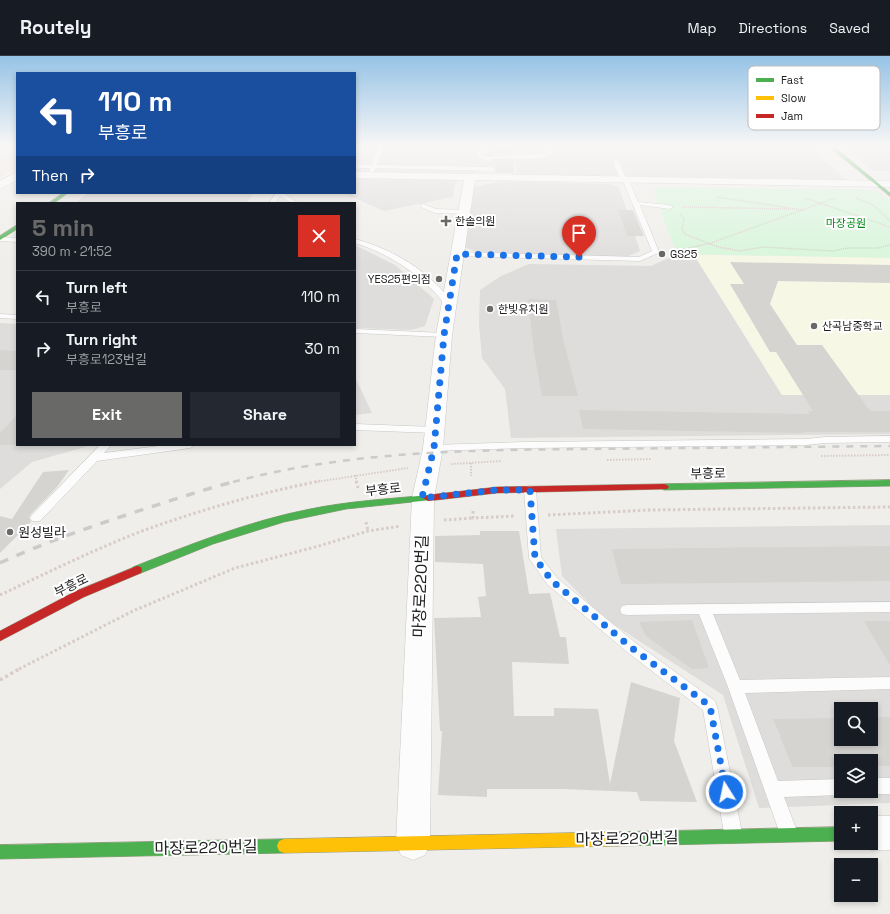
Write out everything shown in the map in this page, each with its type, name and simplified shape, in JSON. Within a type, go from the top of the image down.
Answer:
[{"type":"main road","points":[[877,185],[890,195]]},
{"type":"main road","points":[[52,202],[64,194]]},
{"type":"main road","points":[[0,239],[16,228]]},
{"type":"main road","name":"부흥로","points":[[0,636],[80,594],[179,552],[263,524],[334,508],[422,510],[497,490],[890,483]]},
{"type":"main road","name":"마장로220번길","points":[[0,852],[834,834]]},
{"type":"street","name":"마장로220번길","points":[[413,843],[422,510],[429,466],[434,448],[444,335],[469,185]]},
{"type":"street","points":[[878,833],[890,833]]},
{"type":"lane","points":[[457,254],[640,259],[656,252],[628,185]]},
{"type":"lane","points":[[281,194],[293,202]]},
{"type":"lane","points":[[635,203],[670,207]]},
{"type":"lane","points":[[423,206],[435,211],[464,212]]},
{"type":"lane","points":[[0,239],[16,240]]},
{"type":"lane","points":[[357,241],[389,254],[417,270],[449,303]]},
{"type":"lane","points":[[0,316],[16,317]]},
{"type":"lane","points":[[356,331],[444,335]]},
{"type":"lane","points":[[356,427],[435,430]]},
{"type":"lane","points":[[434,448],[525,445],[806,442],[825,440],[890,439]]},
{"type":"lane","points":[[36,518],[105,446]]},
{"type":"lane","points":[[94,458],[183,446]]},
{"type":"lane","points":[[530,490],[535,558],[552,581],[632,648],[710,706],[734,836]]},
{"type":"lane","points":[[627,610],[890,607]]},
{"type":"lane","points":[[704,609],[735,687],[789,835]]},
{"type":"lane","points":[[735,687],[890,683]]},
{"type":"lane","points":[[878,786],[890,786]]},
{"type":"lane","points":[[772,789],[834,787]]},
{"type":"path","points":[[714,196],[804,210]]},
{"type":"path","points":[[801,197],[890,227]]},
{"type":"path","points":[[676,251],[711,243],[837,197]]},
{"type":"path","points":[[670,207],[804,210]]},
{"type":"path","points":[[670,207],[685,219],[682,229],[685,234],[718,247],[740,252],[763,247],[832,251],[848,248],[878,248],[890,245]]},
{"type":"path","points":[[0,595],[105,546],[233,501],[279,489],[355,475],[429,466],[471,463]]},
{"type":"path","points":[[0,680],[41,657],[133,611],[235,568],[319,546],[368,531],[422,510],[438,520],[473,518]]},
{"type":"shaded area","points":[[356,185],[455,185],[453,197],[384,211],[345,194],[356,194]]},
{"type":"shaded area","points":[[483,185],[614,185],[619,187],[640,251],[626,257],[476,252],[465,247],[474,187]]},
{"type":"shaded area","points":[[87,194],[253,194],[247,202],[76,202]]},
{"type":"shaded area","points":[[356,246],[395,265],[434,299],[425,326],[411,330],[356,328]]},
{"type":"shaded area","points":[[677,254],[694,255],[782,395],[890,395],[890,434],[511,438],[505,389],[482,358],[479,324],[480,290],[501,276],[529,264],[651,266]]},
{"type":"shaded area","name":"산곡남중학교","points":[[694,255],[890,257],[890,395],[782,395]]},
{"type":"shaded area","points":[[0,323],[16,324],[16,446],[88,446],[32,462],[0,489]]},
{"type":"shaded area","points":[[356,379],[372,413],[356,415]]},
{"type":"shaded area","points":[[890,525],[890,803],[759,808],[723,695],[602,617],[562,576],[556,529]]},
{"type":"green space","name":"마장공원","points":[[662,187],[868,190],[879,192],[890,201],[890,258],[677,254],[653,190]]},
{"type":"building","points":[[618,210],[633,210],[644,236],[627,236]]},
{"type":"building","points":[[730,262],[890,265],[890,283],[778,281],[770,304],[797,345],[822,345],[870,411],[890,411],[890,432],[803,432],[804,433],[583,429],[579,410],[810,414],[808,411],[813,411],[776,352],[770,352],[730,284],[744,284]]},
{"type":"building","points":[[528,299],[556,300],[564,343],[578,396],[542,396],[534,352]]},
{"type":"building","points":[[0,350],[16,351],[16,370],[0,370]]},
{"type":"building","points":[[16,416],[16,445],[0,445],[0,433]]},
{"type":"building","points":[[69,470],[57,487],[31,514],[29,517],[31,522],[0,553],[0,516],[12,519],[43,472]]},
{"type":"building","points":[[480,531],[519,531],[529,594],[550,593],[560,637],[566,637],[569,664],[512,662],[514,716],[554,716],[554,708],[598,709],[610,784],[631,682],[680,698],[674,741],[697,802],[640,801],[637,792],[562,789],[487,789],[487,797],[438,795],[442,731],[440,731],[434,618],[481,617],[478,597],[486,596],[483,564],[435,562],[435,536],[480,535]]},
{"type":"building","points":[[890,546],[890,581],[621,584],[612,549]]},
{"type":"building","points":[[692,620],[709,668],[692,669],[646,636],[639,622]]},
{"type":"building","points":[[864,621],[890,621],[890,665]]},
{"type":"building","points":[[878,717],[890,717],[890,766],[878,766],[878,754],[834,754],[834,767],[793,767],[780,737],[781,735],[773,719],[834,718],[834,746],[878,746]]},
{"type":"railway","points":[[234,482],[321,464],[409,454],[543,449],[890,446]]},
{"type":"railway","points":[[0,563],[49,542],[98,524],[184,496],[234,482]]},
{"type":"traffic: fast","points":[[878,185],[890,195]]},
{"type":"traffic: fast","points":[[52,202],[64,194]]},
{"type":"traffic: fast","points":[[0,238],[16,228]]},
{"type":"traffic: fast","points":[[664,487],[890,483]]},
{"type":"traffic: fast","points":[[137,570],[209,541],[259,525],[346,506],[428,498]]},
{"type":"traffic: fast","points":[[617,839],[834,834]]},
{"type":"traffic: fast","points":[[0,852],[284,846]]},
{"type":"traffic: slow","points":[[284,846],[617,839]]},
{"type":"traffic: jam","points":[[428,498],[497,490],[664,487]]},
{"type":"traffic: jam","points":[[0,636],[80,594],[137,570]]},
{"type":"place","name":"한솔의원","points":[[446,221]]},
{"type":"place","name":"GS25","points":[[662,254]]},
{"type":"place","name":"YES25편의점","points":[[439,279]]},
{"type":"place","name":"한빛유치원","points":[[490,309]]},
{"type":"place","name":"산곡남중학교","points":[[814,326]]},
{"type":"place","name":"원성빌라","points":[[10,532]]},
{"type":"route","points":[[579,257],[457,254],[444,335],[434,448],[422,498],[497,490],[530,490],[535,558],[552,581],[632,648],[710,706],[726,792]]}]
